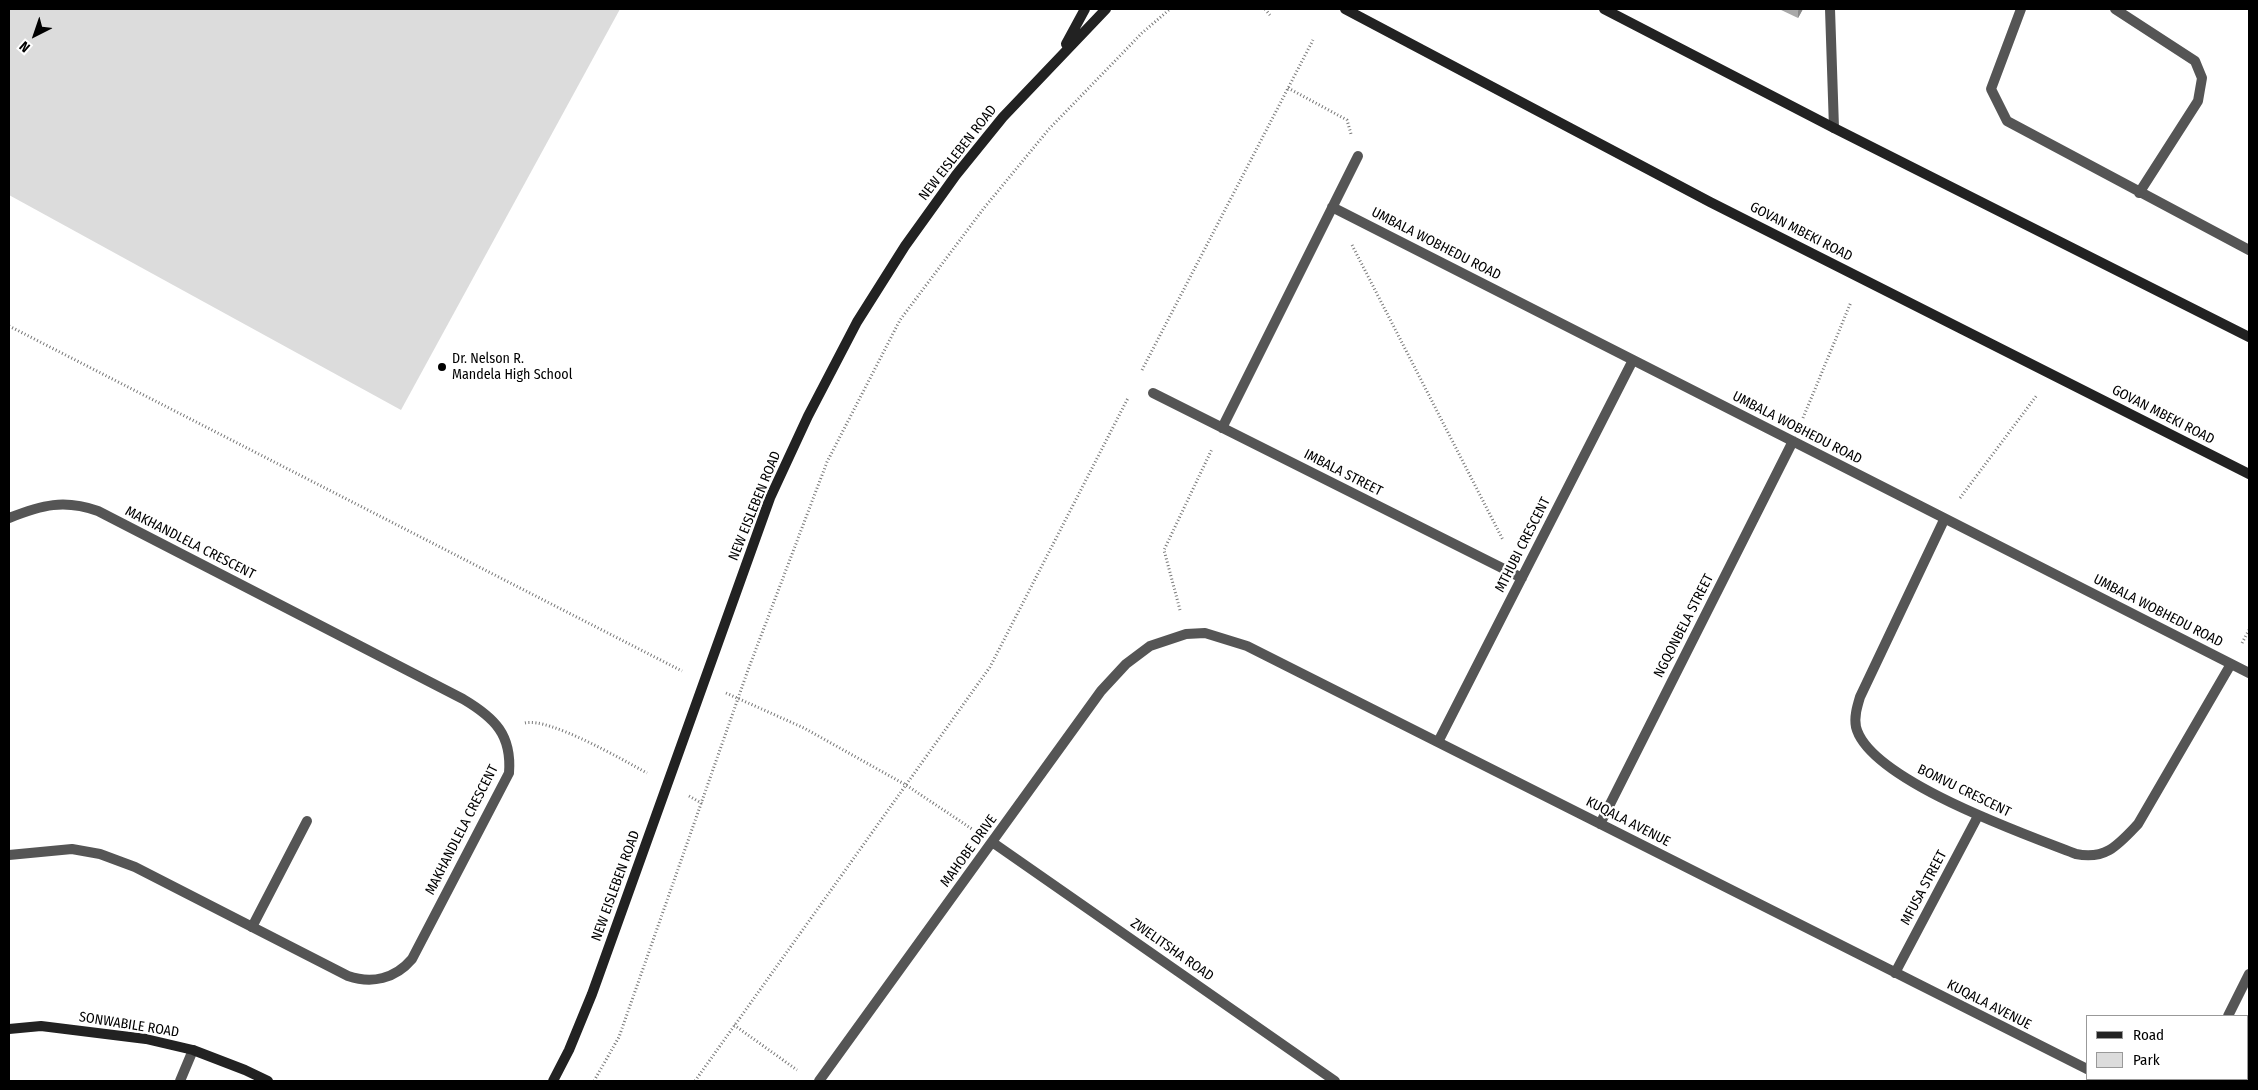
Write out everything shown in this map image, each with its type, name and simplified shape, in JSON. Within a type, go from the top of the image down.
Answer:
[{"type":"main road","points":[[1060,56],[1085,9]]},
{"type":"main road","name":"NEW EISLEBEN ROAD","points":[[553,1081],[569,1050],[592,994],[770,498],[808,416],[857,322],[905,246],[956,175],[1003,117],[1106,9]]},
{"type":"main road","name":"GOVAN MBEKI ROAD","points":[[1345,9],[1710,202],[2249,474]]},
{"type":"main road","points":[[1604,9],[1834,128],[2249,337]]},
{"type":"main road","name":"SONWABILE ROAD","points":[[9,1029],[41,1026],[146,1039],[193,1050],[268,1081]]},
{"type":"street","points":[[1830,9],[1834,128]]},
{"type":"street","points":[[2021,9],[1991,89],[2007,121],[2249,250]]},
{"type":"street","points":[[2115,9],[2195,61],[2202,78],[2198,102],[2139,193]]},
{"type":"street","points":[[1222,428],[1358,156]]},
{"type":"street","name":"UMBALA WOBHEDU ROAD","points":[[1332,207],[1793,441],[1944,520],[2249,673]]},
{"type":"street","name":"MTHUBI CRESCENT","points":[[1438,742],[1633,360]]},
{"type":"street","name":"IMBALA STREET","points":[[1153,393],[1522,578]]},
{"type":"street","name":"NGQONBELA STREET","points":[[1600,824],[1793,441]]},
{"type":"street","name":"MAKHANDLELA CRESCENT","points":[[9,518],[48,504],[81,505],[98,511],[464,699],[479,708],[500,729],[508,742],[510,757],[509,773],[412,959],[403,969],[391,976],[361,980],[348,976],[135,867],[100,854],[72,849],[9,855]]},
{"type":"street","name":"BOMVU CRESCENT","points":[[1944,520],[1860,697],[1856,713],[1856,726],[1862,740],[1872,754],[1892,770],[1978,816],[2076,854],[2090,856],[2105,853],[2119,844],[2138,824],[2231,664]]},
{"type":"street","name":"KUQALA AVENUE","points":[[1150,646],[1186,634],[1205,633],[1247,646],[2086,1068]]},
{"type":"street","name":"MAHOBE DRIVE","points":[[819,1081],[1101,691],[1126,664],[1150,646]]},
{"type":"street","name":"MFUSA STREET","points":[[1895,973],[1978,816]]},
{"type":"street","points":[[252,927],[307,820]]},
{"type":"street","name":"ZWELITSHA ROAD","points":[[992,842],[1335,1081]]},
{"type":"street","points":[[2228,1015],[2249,974]]},
{"type":"street","points":[[180,1081],[193,1050]]},
{"type":"path","points":[[594,1081],[619,1037],[703,804],[738,699],[827,462],[900,320],[984,208],[1049,129],[1142,34],[1170,9]]},
{"type":"path","points":[[1265,9],[1270,16]]},
{"type":"path","points":[[1139,376],[1313,40]]},
{"type":"path","points":[[1288,88],[1347,120],[1358,156]]},
{"type":"path","points":[[1332,207],[1522,578]]},
{"type":"path","points":[[1793,441],[1861,278]]},
{"type":"path","points":[[9,326],[673,666]]},
{"type":"path","points":[[1944,520],[2052,374]]},
{"type":"path","points":[[695,1081],[990,667],[1130,393]]},
{"type":"path","points":[[1186,634],[1164,550],[1222,428]]},
{"type":"path","points":[[738,699],[804,728],[906,785],[992,842]]},
{"type":"path","points":[[500,729],[532,721],[552,726],[628,762],[703,804]]},
{"type":"path","points":[[734,1026],[791,1066]]},
{"type":"green space","points":[[9,9],[620,9],[401,410],[9,195]]},
{"type":"place","name":"Dr. Nelson R. Mandela High School","points":[[442,367]]}]
